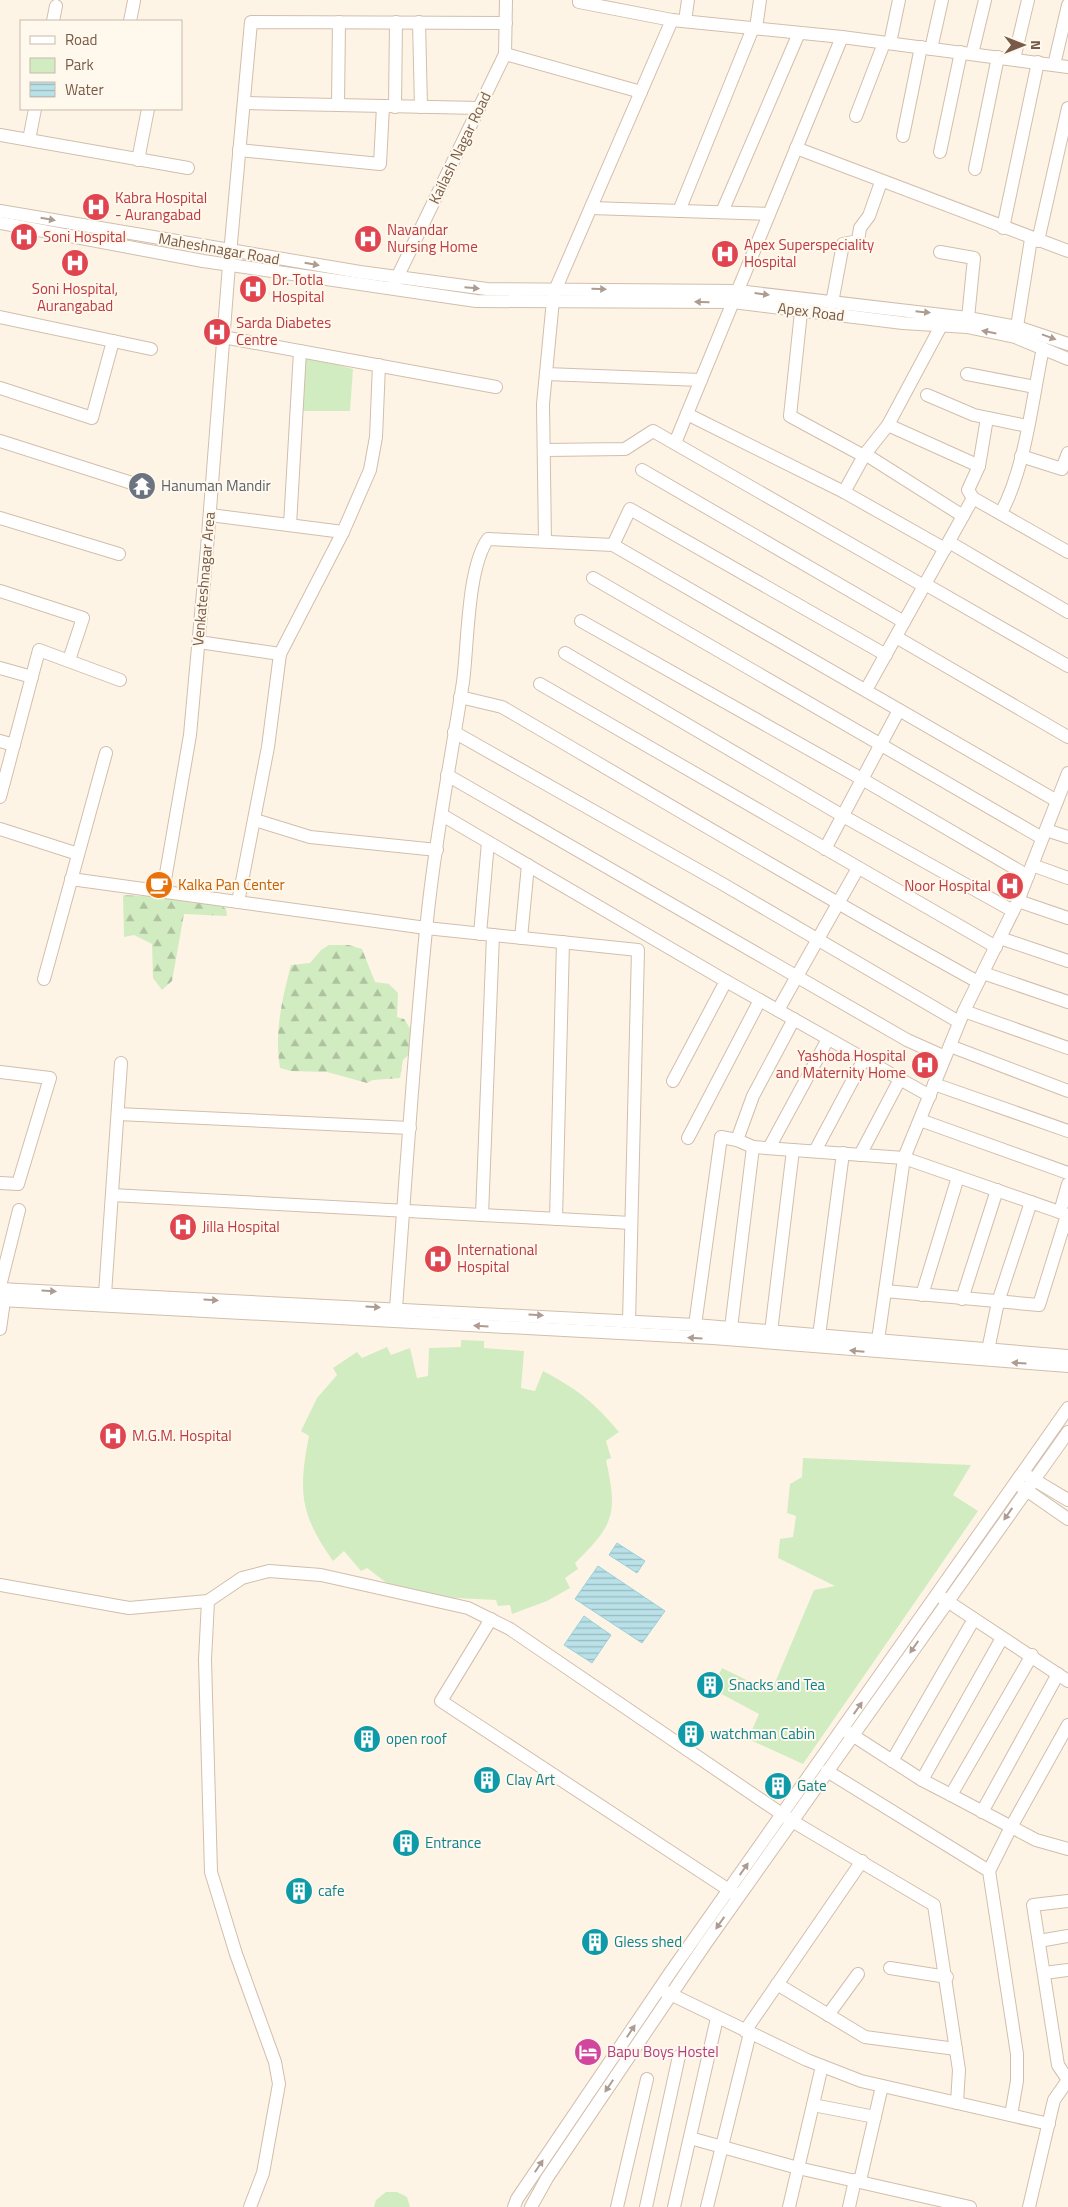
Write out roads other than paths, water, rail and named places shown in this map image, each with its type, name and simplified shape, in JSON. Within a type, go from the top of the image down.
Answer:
[{"type":"street","name":"Kailash Nagar Road","points":[[390,290],[398,278],[505,54],[506,0]]},
{"type":"street","points":[[579,0],[580,2],[670,19],[842,37],[1038,62],[1068,68]]},
{"type":"street","points":[[685,21],[688,0]]},
{"type":"street","points":[[679,211],[754,28],[760,0]]},
{"type":"street","points":[[856,116],[887,43],[898,0]]},
{"type":"street","points":[[903,136],[926,48],[942,0]]},
{"type":"street","points":[[940,152],[966,53],[984,0]]},
{"type":"street","points":[[1014,59],[1028,0]]},
{"type":"street","points":[[130,20],[134,2]]},
{"type":"street","points":[[1054,65],[1068,5]]},
{"type":"street","points":[[53,20],[56,6]]},
{"type":"street","points":[[545,541],[543,404],[552,294],[591,208],[635,91],[670,19]]},
{"type":"street","name":"Venkateshnagar Area","points":[[163,892],[190,735],[251,22],[339,22]]},
{"type":"street","points":[[338,105],[339,22],[506,23]]},
{"type":"street","points":[[239,150],[380,164],[389,106],[396,22]]},
{"type":"street","points":[[419,22],[421,107]]},
{"type":"street","points":[[722,212],[799,33]]},
{"type":"street","points":[[675,443],[842,37]]},
{"type":"street","points":[[505,54],[635,91]]},
{"type":"street","points":[[975,169],[998,57]]},
{"type":"street","points":[[1003,228],[1038,62]]},
{"type":"street","points":[[244,103],[479,108]]},
{"type":"street","points":[[1016,332],[1034,240],[1068,108]]},
{"type":"street","points":[[29,140],[36,110]]},
{"type":"street","points":[[138,160],[148,110]]},
{"type":"street","points":[[0,135],[188,168]]},
{"type":"street","points":[[796,148],[1034,240],[1068,251]]},
{"type":"street","points":[[832,303],[843,244],[858,241],[860,228],[868,216],[881,182]]},
{"type":"street","points":[[591,208],[769,214]]},
{"type":"street","name":"Maheshnagar Road","points":[[0,211],[398,278],[527,294]]},
{"type":"street","name":"Maheshnagar Road","points":[[0,223],[229,265],[390,290],[476,301],[527,294]]},
{"type":"street","points":[[940,252],[974,258],[968,318]]},
{"type":"street","name":"Apex Road","points":[[527,294],[735,297],[832,303],[968,318],[1068,344]]},
{"type":"street","name":"Apex Road","points":[[735,297],[801,312],[1016,332],[1043,348],[1068,359]]},
{"type":"street","points":[[801,312],[790,416],[862,455],[865,454],[963,516]]},
{"type":"street","points":[[0,318],[151,349]]},
{"type":"street","points":[[844,492],[865,454],[888,425],[942,326]]},
{"type":"street","points":[[223,337],[496,387]]},
{"type":"street","points":[[0,388],[92,418],[113,341]]},
{"type":"street","points":[[1001,513],[1007,501],[1021,456],[1043,348]]},
{"type":"street","points":[[290,525],[300,351]]},
{"type":"street","points":[[238,902],[268,747],[280,654],[343,532],[370,470],[376,437],[379,365]]},
{"type":"street","points":[[546,374],[701,380]]},
{"type":"street","points":[[967,374],[1035,387]]},
{"type":"street","points":[[928,395],[974,415],[1027,426]]},
{"type":"street","points":[[687,414],[844,492],[1068,612]]},
{"type":"street","points":[[987,418],[979,466],[968,490],[973,498],[1068,552]]},
{"type":"street","points":[[888,425],[979,466]]},
{"type":"street","points":[[544,450],[626,449],[653,431],[1068,666]]},
{"type":"street","points":[[0,441],[138,485]]},
{"type":"street","points":[[1021,456],[1062,469],[1066,467],[1068,453]]},
{"type":"street","points":[[642,470],[904,622]]},
{"type":"street","points":[[866,690],[973,498]]},
{"type":"street","points":[[612,545],[630,509],[886,655]]},
{"type":"street","points":[[210,515],[343,532]]},
{"type":"street","points":[[0,518],[119,554]]},
{"type":"street","points":[[395,1315],[426,928],[447,775],[460,697],[474,582],[480,550],[488,540],[612,545],[899,710],[1062,797]]},
{"type":"street","points":[[593,578],[880,746],[1044,834],[1068,837]]},
{"type":"street","points":[[0,591],[83,618],[69,660]]},
{"type":"street","points":[[581,621],[1030,871],[1068,878]]},
{"type":"street","points":[[896,637],[1068,737]]},
{"type":"street","points":[[199,642],[280,654]]},
{"type":"street","points":[[0,797],[39,650],[120,680]]},
{"type":"street","points":[[565,653],[843,816],[1016,906],[1068,918]]},
{"type":"street","points":[[0,668],[32,677]]},
{"type":"street","points":[[540,684],[858,868],[998,943],[1068,961]]},
{"type":"street","points":[[460,697],[502,707],[738,843],[837,904],[980,978],[1068,1002]]},
{"type":"street","points":[[825,849],[899,710]]},
{"type":"street","points":[[454,732],[721,883],[816,941],[962,1016],[1068,1048]]},
{"type":"street","points":[[0,742],[14,745]]},
{"type":"street","points":[[44,978],[106,752]]},
{"type":"street","points":[[877,1347],[904,1158],[962,1016],[1016,906],[1044,834],[1062,797],[1068,773]]},
{"type":"street","points":[[447,775],[798,975],[907,1040],[948,1051],[1068,1091]]},
{"type":"street","points":[[442,815],[726,981],[900,1079],[1068,1131]]},
{"type":"street","points":[[255,820],[310,837],[437,850]]},
{"type":"street","points":[[0,829],[78,854]]},
{"type":"street","points":[[482,1215],[488,842]]},
{"type":"street","points":[[521,938],[528,865]]},
{"type":"street","points":[[778,1010],[858,868]]},
{"type":"street","points":[[71,879],[426,928],[638,950],[629,1322]]},
{"type":"street","points":[[556,1219],[563,942]]},
{"type":"street","points":[[674,1081],[726,981]]},
{"type":"street","points":[[688,1138],[760,1000]]},
{"type":"street","points":[[737,1140],[753,1096],[794,1019]]},
{"type":"street","points":[[770,1148],[828,1039]]},
{"type":"street","points":[[815,1152],[864,1059]]},
{"type":"street","points":[[105,1294],[121,1063]]},
{"type":"street","points":[[0,1072],[50,1078],[18,1184],[0,1183]]},
{"type":"street","points":[[860,1155],[900,1079]]},
{"type":"street","points":[[118,1114],[410,1128]]},
{"type":"street","points":[[920,1120],[1068,1173]]},
{"type":"street","points":[[695,1325],[721,1137],[753,1146],[770,1148],[904,1158],[1065,1214]]},
{"type":"street","points":[[731,1328],[753,1146]]},
{"type":"street","points":[[772,1332],[793,1150]]},
{"type":"street","points":[[819,1336],[843,1154]]},
{"type":"street","points":[[922,1296],[958,1177]]},
{"type":"street","points":[[885,1291],[922,1296],[1038,1305],[1065,1214],[1068,1184]]},
{"type":"street","points":[[962,1299],[997,1190]]},
{"type":"street","points":[[112,1195],[631,1223]]},
{"type":"street","points":[[988,1350],[998,1302],[1031,1202]]},
{"type":"street","points":[[0,1329],[2,1293],[19,1210]]},
{"type":"street","points":[[2,1293],[105,1294],[713,1338],[877,1347],[988,1350],[1068,1356]]},
{"type":"street","points":[[2,1293],[395,1315],[695,1325],[819,1336],[877,1347],[1068,1366]]},
{"type":"street","points":[[942,1598],[1018,1477],[1068,1408]]},
{"type":"street","points":[[514,2207],[540,2165],[665,1992],[942,1598],[1068,1432]]},
{"type":"street","points":[[1018,1477],[1033,1479],[1068,1500]]},
{"type":"street","points":[[1018,1477],[1025,1490],[1068,1519]]},
{"type":"street","points":[[0,1585],[129,1608],[208,1601],[242,1578],[269,1571],[330,1577],[468,1608],[510,1629],[787,1818],[934,1905],[947,1977],[959,2070],[957,2103]]},
{"type":"street","points":[[942,1598],[1063,1678],[982,1812]]},
{"type":"street","points":[[208,1601],[204,1660],[211,1872],[236,1954],[275,2062],[279,2084],[263,2173],[250,2207]]},
{"type":"street","points":[[491,1619],[441,1701],[734,1893]]},
{"type":"street","points":[[892,1761],[974,1619]]},
{"type":"street","points":[[922,1780],[1002,1638]]},
{"type":"street","points":[[951,1795],[1032,1656]]},
{"type":"street","points":[[1011,2115],[1017,2081],[1017,2054],[989,1871],[1010,1827],[1068,1725]]},
{"type":"street","points":[[848,1732],[922,1780],[1036,1840],[1068,1850]]},
{"type":"street","points":[[787,1818],[827,1771],[848,1732]]},
{"type":"street","points":[[827,1771],[989,1871]]},
{"type":"street","points":[[707,2207],[747,2032],[777,1984],[862,1861]]},
{"type":"street","points":[[1029,2207],[1054,2100],[1068,2080],[1058,2065],[1033,1905],[1068,1901]]},
{"type":"street","points":[[1039,1941],[1068,1936]]},
{"type":"street","points":[[890,1968],[947,1977]]},
{"type":"street","points":[[1044,1973],[1068,1970]]},
{"type":"street","points":[[828,2015],[858,1974]]},
{"type":"street","points":[[777,1984],[865,2037],[956,2049]]},
{"type":"street","points":[[665,1992],[747,2032],[822,2066],[861,2081],[1049,2124]]},
{"type":"street","points":[[531,2207],[547,2178],[665,1992]]},
{"type":"street","points":[[674,2207],[717,2018]]},
{"type":"street","points":[[646,2207],[679,2056]]},
{"type":"street","points":[[790,2207],[822,2066]]},
{"type":"street","points":[[617,2207],[647,2079]]},
{"type":"street","points":[[849,2207],[875,2118],[882,2086]]},
{"type":"street","points":[[813,2105],[875,2118]]},
{"type":"street","points":[[690,2138],[798,2168],[970,2207]]},
{"type":"water","points":[[617,1543],[645,1561],[637,1573],[609,1555]]},
{"type":"water","points":[[598,1566],[665,1611],[642,1643],[575,1599]]},
{"type":"water","points":[[584,1616],[611,1635],[592,1663],[564,1645]]},
{"type":"place","name":"Kabra Hospital - Aurangabad","points":[[96,207]]},
{"type":"place","name":"Soni Hospital","points":[[24,237]]},
{"type":"place","name":"Navandar Nursing Home","points":[[368,239]]},
{"type":"place","name":"Apex Superspeciality Hospital","points":[[725,254]]},
{"type":"place","name":"Soni Hospital, Aurangabad","points":[[75,263]]},
{"type":"place","name":"Dr. Totla Hospital","points":[[253,289]]},
{"type":"place","name":"Sarda Diabetes Centre","points":[[217,332]]},
{"type":"place","name":"Hanuman Mandir","points":[[142,486]]},
{"type":"place","name":"Kalka Pan Center","points":[[159,885]]},
{"type":"place","name":"Noor Hospital","points":[[1010,886]]},
{"type":"place","name":"Yashoda Hospital and Maternity Home","points":[[925,1065]]},
{"type":"place","name":"Jilla Hospital","points":[[183,1227]]},
{"type":"place","name":"International Hospital","points":[[438,1259]]},
{"type":"place","name":"M.G.M. Hospital","points":[[113,1436]]},
{"type":"place","name":"Snacks and Tea","points":[[710,1685]]},
{"type":"place","name":"watchman Cabin","points":[[691,1734]]},
{"type":"place","name":"open roof","points":[[367,1739]]},
{"type":"place","name":"Clay Art","points":[[487,1780]]},
{"type":"place","name":"Gate","points":[[778,1786]]},
{"type":"place","name":"Entrance","points":[[406,1843]]},
{"type":"place","name":"cafe","points":[[299,1891]]},
{"type":"place","name":"Gless shed","points":[[595,1942]]},
{"type":"place","name":"Bapu Boys Hostel","points":[[588,2052]]}]
